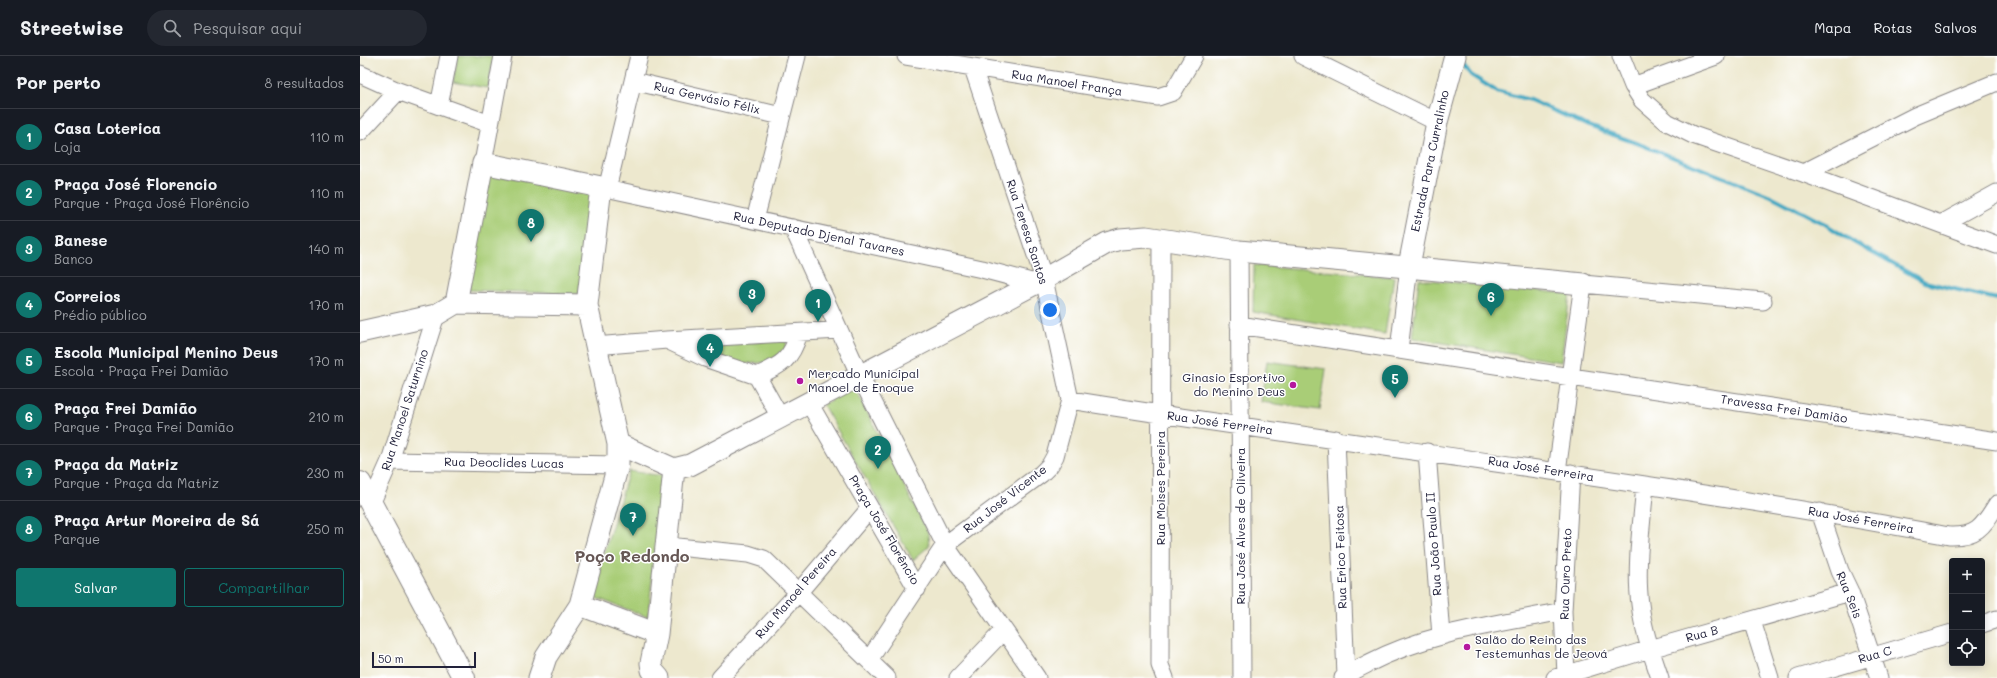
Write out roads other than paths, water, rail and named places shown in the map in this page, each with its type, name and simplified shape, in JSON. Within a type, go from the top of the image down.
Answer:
[{"type":"main road","points":[[360,483],[464,678]]},
{"type":"street","points":[[439,106],[449,56]]},
{"type":"street","points":[[456,303],[503,56]]},
{"type":"street","points":[[525,678],[546,657],[580,605],[618,465],[618,444],[587,305],[604,188],[639,56]]},
{"type":"street","points":[[755,220],[797,56]]},
{"type":"street","name":"Rua Manoel França","points":[[906,56],[1158,97],[1173,92],[1194,56]]},
{"type":"street","points":[[1303,56],[1437,122]]},
{"type":"street","points":[[1621,56],[1633,86],[1642,100],[1667,122],[1693,135],[1803,173],[1997,245]]},
{"type":"street","points":[[1633,86],[1716,56]]},
{"type":"street","name":"Estrada Para Curralinho","points":[[1409,266],[1437,122],[1452,61]]},
{"type":"street","name":"Rua Teresa Santos","points":[[973,68],[1039,281],[1070,400]]},
{"type":"street","points":[[360,74],[398,91],[490,124]]},
{"type":"street","name":"Rua Gervásio Félix","points":[[633,81],[781,116]]},
{"type":"street","points":[[1803,173],[1915,116],[1997,82]]},
{"type":"street","points":[[360,132],[398,91]]},
{"type":"street","points":[[483,163],[604,188]]},
{"type":"street","name":"Rua Deputado Djenal Tavares","points":[[604,188],[1039,281]]},
{"type":"street","points":[[1941,224],[1997,193]]},
{"type":"street","points":[[793,228],[860,376],[944,545],[1036,678]]},
{"type":"street","points":[[618,444],[674,469],[690,465],[1039,281],[1107,243],[1133,237],[1162,239],[1239,251],[1409,266],[1763,301]]},
{"type":"street","name":"Rua Moises Pereira","points":[[1162,239],[1161,414],[1163,671]]},
{"type":"street","name":"Rua José Alves de Oliveira","points":[[1239,251],[1242,678]]},
{"type":"street","points":[[1398,350],[1409,266]]},
{"type":"street","name":"Rua Ouro Preto","points":[[1559,677],[1564,611],[1564,472],[1570,377],[1583,284]]},
{"type":"street","points":[[360,332],[436,315],[456,303],[587,305]]},
{"type":"street","name":"Rua Manoel Saturnino","points":[[371,504],[390,461],[436,315]]},
{"type":"street","name":"Travessa Frei Damião","points":[[1239,325],[1570,377],[1997,441]]},
{"type":"street","points":[[596,346],[667,340],[839,330]]},
{"type":"street","points":[[757,376],[776,367],[790,356],[799,333]]},
{"type":"street","points":[[667,340],[705,358],[757,376],[780,417]]},
{"type":"street","name":"Rua José Ferreira","points":[[1070,400],[1564,472],[1820,512],[1959,536],[1977,531],[1997,504]]},
{"type":"street","name":"Rua José Vicente","points":[[944,545],[1041,474],[1050,465],[1055,456],[1070,400]]},
{"type":"street","name":"Praça José Florêncio","points":[[809,403],[917,589],[944,545]]},
{"type":"street","name":"Rua Erico Feitosa","points":[[1336,439],[1346,677]]},
{"type":"street","name":"Rua João Paulo II","points":[[1428,452],[1440,636]]},
{"type":"street","name":"Rua Deoclides Lucas","points":[[390,461],[618,465]]},
{"type":"street","points":[[660,678],[652,670],[651,663],[657,634],[674,469]]},
{"type":"street","points":[[1645,485],[1639,589],[1642,620],[1660,678]]},
{"type":"street","name":"Rua Manoel Pereira","points":[[720,678],[798,593],[870,508]]},
{"type":"street","name":"Rua Seis","points":[[1820,512],[1840,572],[1850,592],[1879,678]]},
{"type":"street","points":[[667,546],[756,556],[769,563],[798,593],[887,678]]},
{"type":"street","points":[[869,660],[917,589]]},
{"type":"street","name":"Rua B","points":[[1559,677],[1650,649],[1850,592]]},
{"type":"street","points":[[580,605],[657,634]]},
{"type":"street","points":[[1346,677],[1394,651],[1440,636],[1564,611]]},
{"type":"street","points":[[1985,623],[1997,619]]},
{"type":"street","points":[[1752,621],[1770,678]]},
{"type":"street","points":[[958,678],[1003,631]]},
{"type":"street","name":"Rua C","points":[[1798,678],[1949,633]]},
{"type":"street","points":[[539,678],[546,657]]},
{"type":"waterway","points":[[1461,62],[1471,75],[1496,91],[1530,100],[1586,125],[1639,144],[1771,196],[1825,224],[1855,243],[1925,282],[1997,299]]},
{"type":"place","name":"Praça Artur Moreira de Sá","points":[[531,242]]},
{"type":"place","name":"Banese","points":[[752,313]]},
{"type":"place","name":"Praça Frei Damião","points":[[1491,316]]},
{"type":"place","name":"Casa Loterica","points":[[818,322]]},
{"type":"place","name":"Correios","points":[[710,367]]},
{"type":"place","name":"Mercado Municipal Manoel de Enoque","points":[[800,381]]},
{"type":"place","name":"Ginasio Esportivo do Menino Deus","points":[[1293,385]]},
{"type":"place","name":"Escola Municipal Menino Deus","points":[[1395,398]]},
{"type":"place","name":"Praça José Florencio","points":[[878,469]]},
{"type":"place","name":"Praça da Matriz","points":[[633,536]]},
{"type":"place","name":"Salão do Reino das Testemunhas de Jeová","points":[[1467,647]]},
{"type":"district","name":"Poço Redondo","points":[[632,556]]}]
